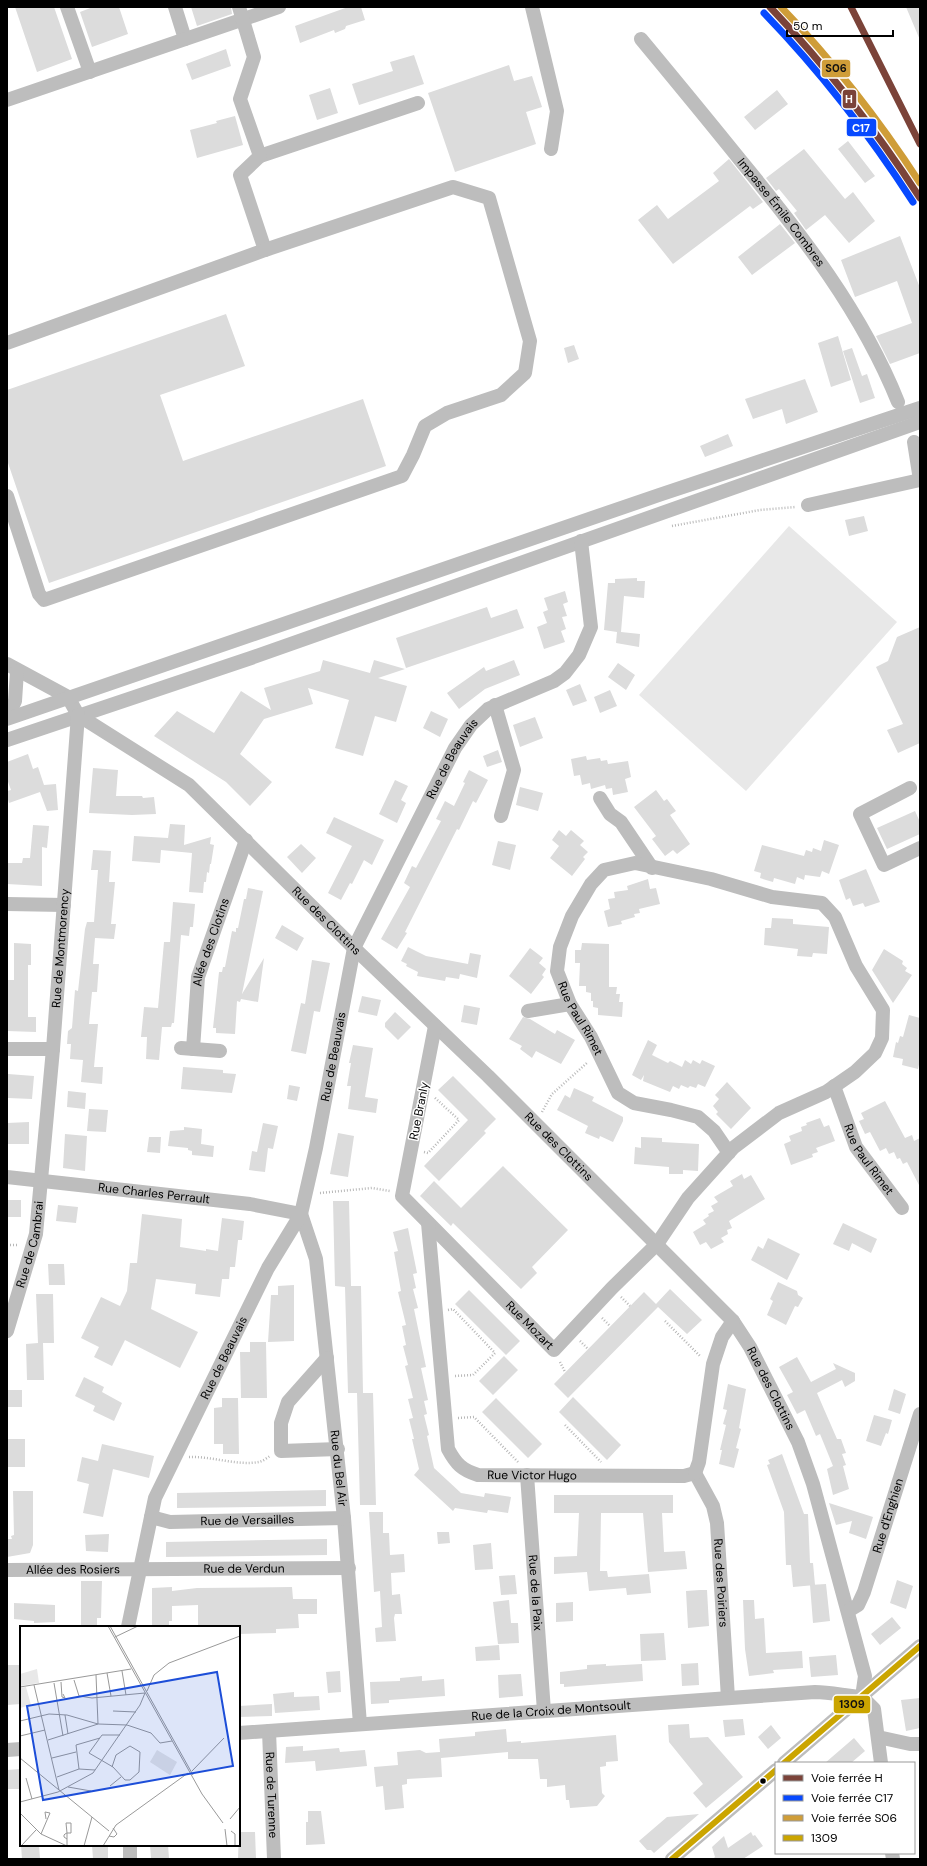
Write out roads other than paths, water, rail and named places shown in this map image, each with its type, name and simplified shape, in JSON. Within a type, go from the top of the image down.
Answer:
[{"type":"street","points":[[67,7],[90,72]]},
{"type":"street","points":[[175,7],[185,39]]},
{"type":"street","points":[[7,100],[185,39],[241,13],[279,7]]},
{"type":"street","points":[[532,7],[557,111],[551,149]]},
{"type":"street","points":[[241,13],[254,57],[240,99],[260,156]]},
{"type":"street","name":"Impasse Émile Combres","points":[[641,39],[789,220],[837,286],[888,378],[898,402]]},
{"type":"street","points":[[265,250],[240,175],[260,156],[418,103]]},
{"type":"street","points":[[7,343],[265,250],[453,187],[489,198],[530,340],[525,373],[501,395],[447,413],[425,426],[413,455],[402,476],[44,600],[39,594],[7,496]]},
{"type":"street","points":[[7,718],[50,705],[68,697],[920,408]]},
{"type":"street","points":[[7,739],[259,655],[920,422]]},
{"type":"street","points":[[808,505],[920,480],[914,442]]},
{"type":"street","name":"Rue de Beauvais","points":[[128,1626],[138,1570],[155,1498],[268,1268],[301,1214],[354,948],[454,748],[471,725],[495,705],[554,681],[565,673],[579,655],[591,627],[581,541]]},
{"type":"street","points":[[12,667],[68,697],[78,715]]},
{"type":"street","points":[[7,718],[14,701],[12,667]]},
{"type":"street","points":[[7,739],[34,721],[50,705],[53,690]]},
{"type":"street","points":[[495,705],[514,770],[501,816]]},
{"type":"street","name":"Rue des Clottins","points":[[78,715],[189,785],[354,948],[488,1076],[733,1321],[750,1347],[798,1442],[813,1484],[866,1676],[862,1697]]},
{"type":"street","name":"Rue de Montmorency","points":[[42,1180],[78,715]]},
{"type":"street","points":[[910,788],[860,814],[884,865],[920,848]]},
{"type":"street","points":[[600,798],[610,814],[621,822],[652,868]]},
{"type":"street","name":"Allée des Clotins","points":[[220,1051],[187,1048],[198,977],[246,840]]},
{"type":"street","name":"Rue Paul Rimet","points":[[657,1244],[688,1198],[729,1153],[780,1112],[826,1092],[855,1072],[875,1053],[882,1038],[883,1010],[856,966],[835,917],[822,903],[772,897],[711,879],[652,868],[635,863],[604,870],[591,884],[572,916],[560,947],[557,971],[570,1004],[591,1037],[618,1093],[634,1103],[698,1117],[714,1131],[729,1153]]},
{"type":"street","points":[[7,904],[64,905]]},
{"type":"street","points":[[528,1011],[570,1004]]},
{"type":"street","name":"Rue Branly","points":[[403,1194],[435,1026]]},
{"type":"street","points":[[7,1049],[53,1049]]},
{"type":"street","name":"Rue Paul Rimet","points":[[834,1086],[856,1147],[902,1208]]},
{"type":"street","name":"Rue Charles Perrault","points":[[7,1177],[250,1204],[301,1214]]},
{"type":"street","name":"Rue de Cambrai","points":[[7,1331],[34,1244],[42,1180]]},
{"type":"street","name":"Rue Mozart","points":[[403,1194],[428,1223],[554,1350],[612,1288],[657,1244]]},
{"type":"street","name":"Rue du Bel Air","points":[[301,1214],[316,1259],[338,1449],[349,1568],[360,1724]]},
{"type":"street","name":"Rue Victor Hugo","points":[[428,1223],[448,1449],[455,1463],[465,1471],[478,1475],[684,1476],[695,1473]]},
{"type":"street","points":[[695,1473],[699,1462],[712,1368],[722,1337],[733,1321]]},
{"type":"street","points":[[327,1358],[288,1402],[281,1423],[281,1451],[338,1449]]},
{"type":"street","name":"Rue d'Enghien","points":[[848,1611],[858,1605],[864,1592],[920,1414]]},
{"type":"street","name":"Rue des Poiriers","points":[[695,1473],[712,1506],[717,1523],[728,1698]]},
{"type":"street","name":"Rue de la Paix","points":[[529,1475],[544,1711]]},
{"type":"street","name":"Rue de Versailles","points":[[151,1517],[170,1522],[344,1518]]},
{"type":"street","name":"Rue de Verdun","points":[[138,1570],[349,1568]]},
{"type":"street","name":"Allée des Rosiers","points":[[7,1570],[138,1570]]},
{"type":"street","points":[[785,1762],[920,1646]]},
{"type":"street","name":"Rue de la Croix de Montsoult","points":[[240,1733],[829,1692],[840,1696],[862,1697]]},
{"type":"street","points":[[862,1697],[874,1709],[881,1762]]},
{"type":"street","name":"Rue de Turenne","points":[[269,1731],[274,1859]]},
{"type":"street","points":[[878,1737],[910,1744],[920,1744]]},
{"type":"street","points":[[7,1750],[20,1749]]},
{"type":"street","points":[[672,1859],[775,1771]]},
{"type":"street","points":[[130,1846],[130,1859]]},
{"type":"rail line","name":"H","points":[[770,7],[791,29],[850,99],[920,198]]},
{"type":"rail line","name":"S06","points":[[781,7],[819,48],[855,92],[920,183]]},
{"type":"rail line","name":"H","points":[[851,7],[920,144]]},
{"type":"rail line","name":"C17","points":[[764,13],[805,57],[843,104],[879,152],[913,202]]}]
